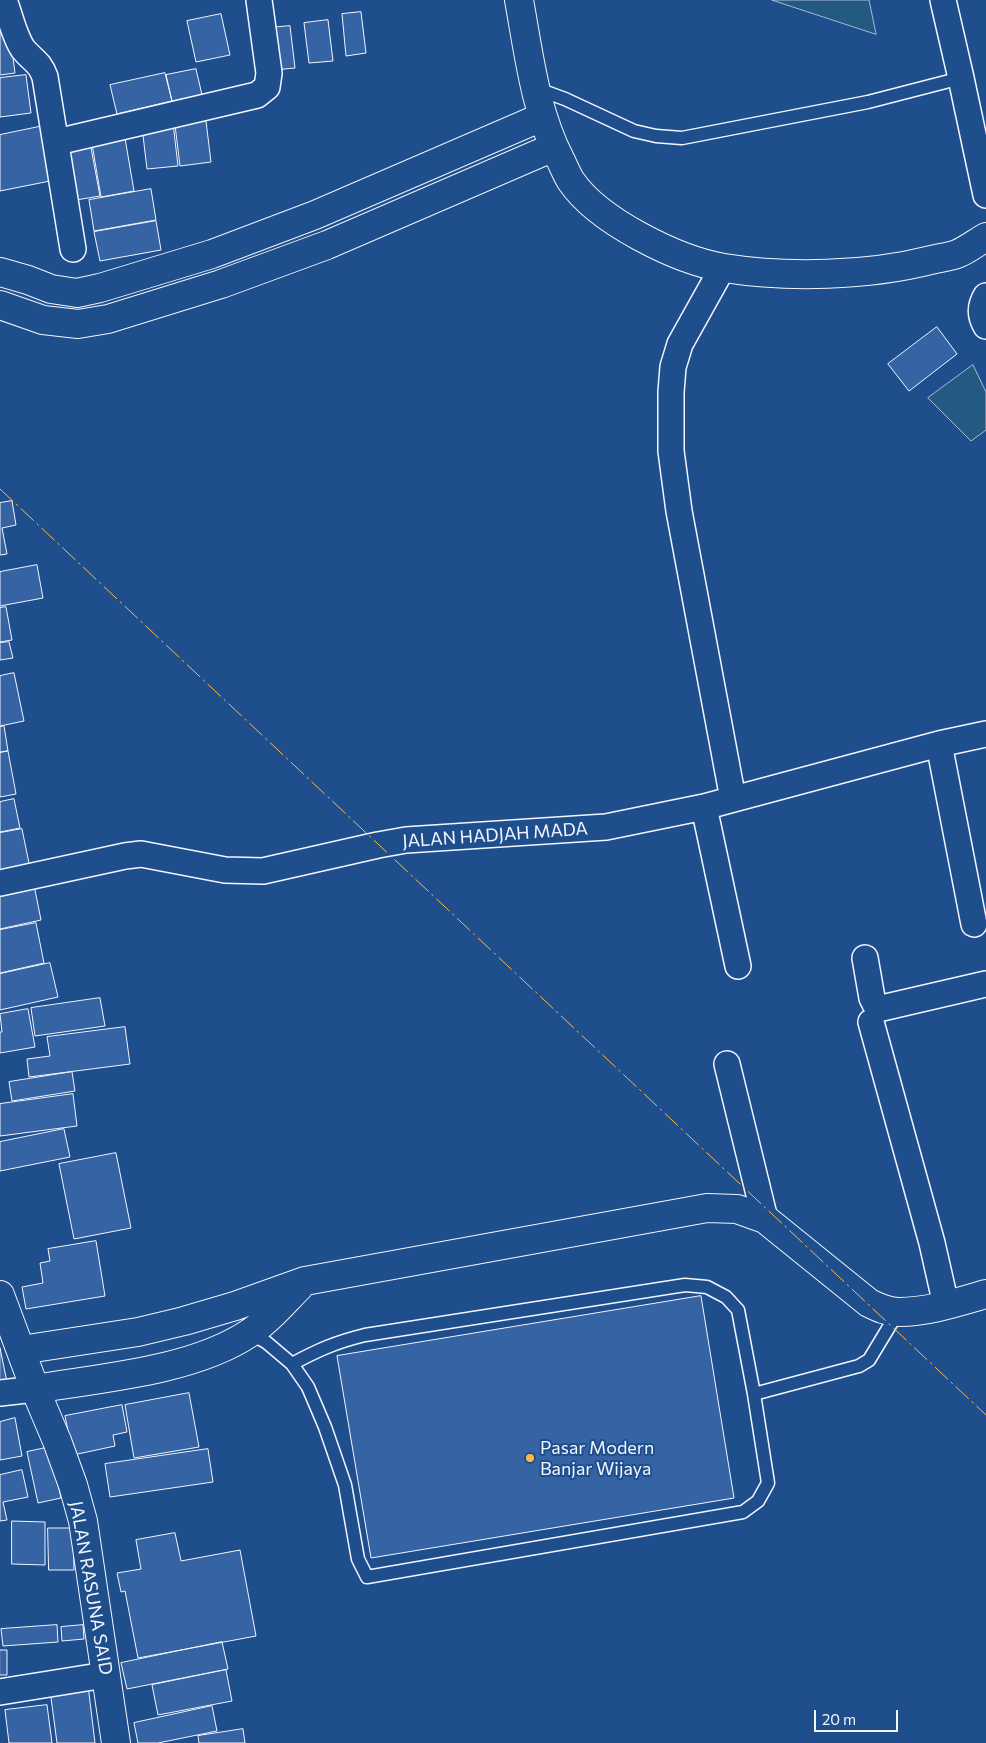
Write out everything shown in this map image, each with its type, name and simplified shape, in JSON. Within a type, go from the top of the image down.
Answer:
[{"type":"street","points":[[4,0],[24,50],[42,68],[45,77],[73,249]]},
{"type":"street","points":[[57,142],[257,95],[267,87],[269,73],[259,0]]},
{"type":"street","points":[[520,0],[535,88],[542,117],[554,147],[572,181],[595,206],[631,232],[684,256],[722,267],[776,272],[834,273],[906,266],[957,254],[986,237]]},
{"type":"street","points":[[943,0],[986,195]]},
{"type":"street","points":[[0,272],[51,289],[77,293],[100,288],[212,254],[315,215],[542,117]]},
{"type":"street","points":[[0,305],[43,320],[78,324],[108,319],[221,284],[318,248],[554,147]]},
{"type":"street","points":[[722,267],[680,344],[673,367],[671,451],[679,511],[733,799]]},
{"type":"street","points":[[986,296],[981,305],[981,312],[986,326]]},
{"type":"street","name":"JALAN HADJAH MADA","points":[[0,883],[141,854],[225,870],[263,870],[406,840],[606,827],[704,807],[939,744],[986,734]]},
{"type":"street","points":[[939,744],[974,924]]},
{"type":"street","points":[[704,807],[738,966]]},
{"type":"street","points":[[865,958],[872,998],[875,1004],[882,1008],[986,984]]},
{"type":"street","points":[[871,1022],[932,1243],[946,1305]]},
{"type":"street","points":[[727,1064],[765,1218]]},
{"type":"street","points":[[21,1350],[138,1332],[184,1321],[235,1306],[305,1281],[707,1208],[737,1209],[765,1218],[869,1303],[883,1310],[898,1312],[946,1305],[986,1294]]},
{"type":"street","points":[[0,1393],[147,1370],[200,1358],[249,1334],[305,1281]]},
{"type":"street","name":"JALAN RASUNA SAID","points":[[0,1295],[73,1485],[82,1521],[116,1743]]},
{"type":"street","points":[[138,1332],[147,1370]]},
{"type":"street","points":[[0,1692],[106,1675]]},
{"type":"lane","points":[[535,88],[565,99],[634,131],[656,136],[682,138],[868,102],[961,78]]},
{"type":"lane","points":[[249,1334],[266,1342],[292,1364],[308,1387],[325,1427],[345,1485],[358,1559],[367,1577],[743,1512],[758,1501],[768,1483],[738,1310],[726,1297],[707,1287],[686,1285],[365,1335],[324,1347],[292,1364]]},
{"type":"lane","points":[[754,1394],[859,1366],[870,1360],[898,1312]]},
{"type":"shaded area","points":[[772,0],[869,0],[876,34]]},
{"type":"shaded area","points":[[973,365],[986,392],[986,430],[971,441],[928,398]]},
{"type":"building","points":[[361,12],[366,53],[346,56],[342,14]]},
{"type":"building","points":[[221,14],[230,55],[196,62],[187,21]]},
{"type":"building","points":[[328,20],[333,61],[309,63],[304,23]]},
{"type":"building","points":[[290,26],[295,68],[274,70],[269,28]]},
{"type":"building","points":[[9,27],[15,73],[0,75],[0,28]]},
{"type":"building","points":[[196,69],[202,95],[172,101],[166,75]]},
{"type":"building","points":[[165,73],[172,101],[117,114],[110,85]]},
{"type":"building","points":[[26,75],[31,113],[0,117],[0,78]]},
{"type":"building","points":[[206,121],[211,162],[180,166],[175,125]]},
{"type":"building","points":[[173,123],[178,166],[147,169],[142,127]]},
{"type":"building","points":[[48,125],[60,179],[0,191],[0,135]]},
{"type":"building","points":[[124,132],[134,191],[101,197],[91,138]]},
{"type":"building","points":[[89,137],[100,196],[76,200],[64,142]]},
{"type":"building","points":[[151,189],[156,220],[94,231],[89,200]]},
{"type":"building","points":[[156,221],[161,250],[100,261],[94,232]]},
{"type":"building","points":[[937,327],[957,354],[909,391],[888,364]]},
{"type":"building","points":[[12,501],[16,525],[2,528],[7,554],[0,555],[0,503]]},
{"type":"building","points":[[37,565],[43,598],[0,606],[0,572]]},
{"type":"building","points":[[6,607],[12,640],[0,642],[0,608]]},
{"type":"building","points":[[9,642],[13,658],[0,660],[0,643]]},
{"type":"building","points":[[14,673],[24,721],[0,726],[0,676]]},
{"type":"building","points":[[4,726],[8,751],[0,752],[0,727]]},
{"type":"building","points":[[8,751],[16,794],[0,797],[0,753]]},
{"type":"building","points":[[14,799],[20,828],[0,832],[0,802]]},
{"type":"building","points":[[22,829],[30,868],[0,872],[0,833]]},
{"type":"building","points":[[34,885],[41,920],[0,929],[0,892]]},
{"type":"building","points":[[36,923],[44,963],[0,973],[0,930]]},
{"type":"building","points":[[50,963],[58,997],[0,1010],[0,974]]},
{"type":"building","points":[[100,998],[105,1026],[35,1036],[31,1008]]},
{"type":"building","points":[[28,1009],[35,1047],[0,1053],[0,1032],[2,1032],[0,1014]]},
{"type":"building","points":[[125,1027],[130,1064],[29,1077],[27,1059],[50,1056],[47,1037]]},
{"type":"building","points":[[72,1072],[75,1091],[12,1101],[9,1082]]},
{"type":"building","points":[[73,1094],[77,1126],[0,1136],[0,1104]]},
{"type":"building","points":[[64,1129],[70,1157],[0,1171],[0,1142]]},
{"type":"building","points":[[116,1153],[131,1228],[74,1239],[59,1164]]},
{"type":"building","points":[[96,1241],[105,1296],[26,1309],[22,1287],[43,1283],[40,1263],[50,1261],[48,1249]]},
{"type":"building","points":[[701,1296],[734,1498],[371,1558],[337,1356]]},
{"type":"building","points":[[0,1348],[8,1387],[0,1388]]},
{"type":"building","points":[[189,1393],[199,1447],[134,1458],[125,1405]]},
{"type":"building","points":[[122,1405],[127,1432],[113,1435],[115,1446],[73,1455],[65,1416]]},
{"type":"building","points":[[15,1418],[22,1456],[0,1460],[0,1422]]},
{"type":"building","points":[[50,1447],[61,1498],[38,1503],[27,1452]]},
{"type":"building","points":[[208,1449],[213,1482],[110,1497],[105,1464]]},
{"type":"building","points":[[22,1470],[28,1497],[3,1502],[7,1520],[0,1521],[0,1475]]},
{"type":"building","points":[[12,1521],[45,1522],[45,1565],[12,1564]]},
{"type":"building","points":[[48,1528],[73,1528],[74,1570],[49,1570]]},
{"type":"building","points":[[175,1533],[181,1561],[240,1550],[256,1636],[138,1658],[125,1591],[121,1592],[117,1573],[141,1569],[136,1540]]},
{"type":"building","points":[[57,1625],[58,1642],[3,1646],[1,1629]]},
{"type":"building","points":[[83,1625],[84,1639],[62,1641],[61,1627]]},
{"type":"building","points":[[222,1642],[228,1669],[127,1689],[121,1663]]},
{"type":"building","points":[[0,1650],[7,1650],[7,1675],[0,1675]]},
{"type":"building","points":[[226,1670],[232,1701],[158,1715],[152,1685]]},
{"type":"building","points":[[88,1685],[95,1743],[57,1743],[50,1690]]},
{"type":"building","points":[[47,1705],[52,1743],[9,1743],[5,1710]]},
{"type":"building","points":[[212,1706],[217,1731],[158,1743],[138,1743],[134,1723]]},
{"type":"building","points":[[243,1729],[245,1743],[199,1743],[198,1736]]},
{"type":"power","points":[[0,489],[986,1415]]},
{"type":"place","name":"Pasar Modern Banjar Wijaya","points":[[530,1458]]}]
